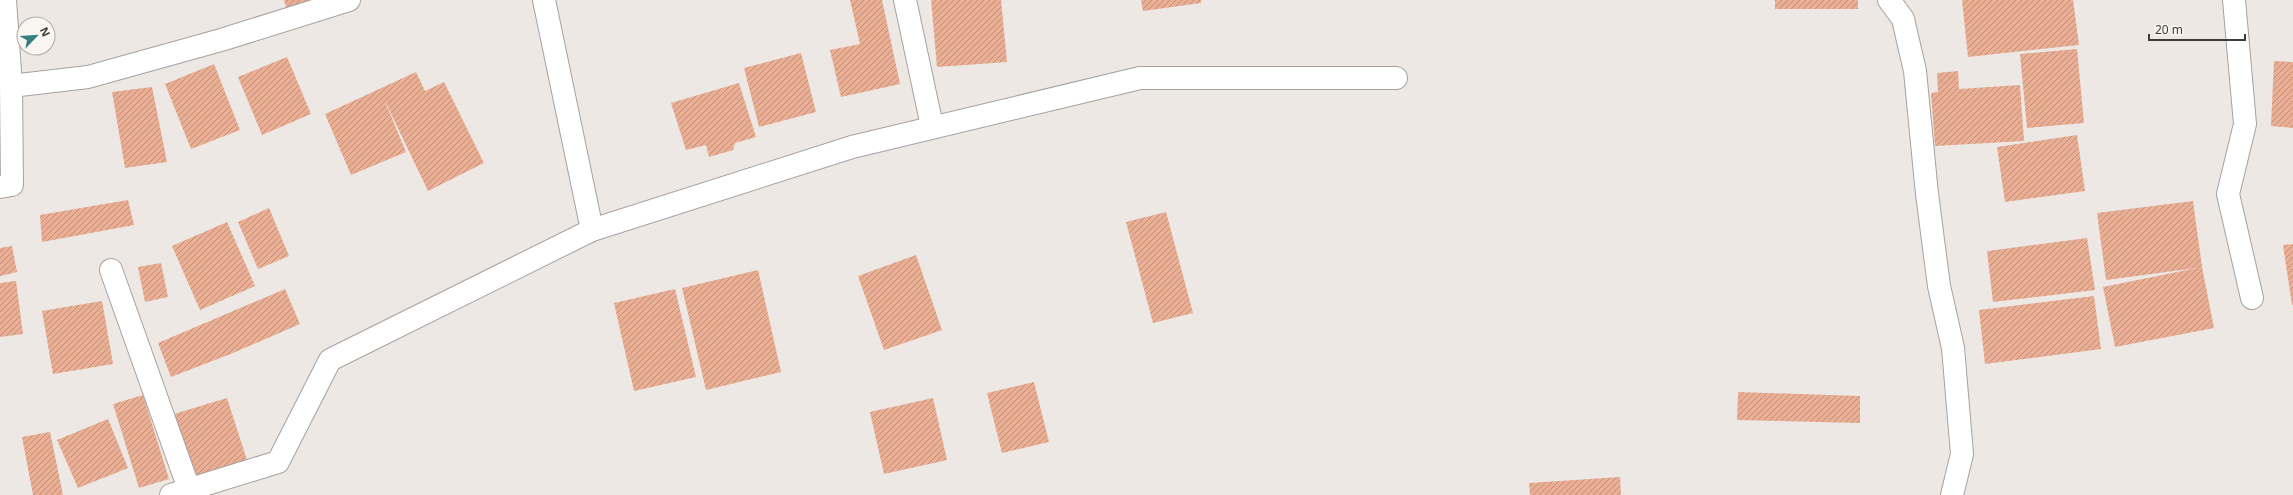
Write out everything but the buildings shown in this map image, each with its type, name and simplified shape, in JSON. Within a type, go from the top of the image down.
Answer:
[{"type":"street","points":[[0,187],[12,186],[11,86],[5,0]]},
{"type":"street","points":[[11,86],[88,77],[221,40],[349,0]]},
{"type":"street","points":[[544,0],[592,230]]},
{"type":"street","points":[[905,0],[932,126]]},
{"type":"street","points":[[1889,0],[1904,19],[1915,71],[1927,194],[1939,286],[1953,348],[1962,454],[1952,495]]},
{"type":"street","points":[[2234,0],[2245,124],[2228,194],[2252,298]]},
{"type":"street","points":[[111,270],[180,492],[278,462],[330,360],[592,230],[852,147],[932,126],[1140,78],[1396,78]]}]
